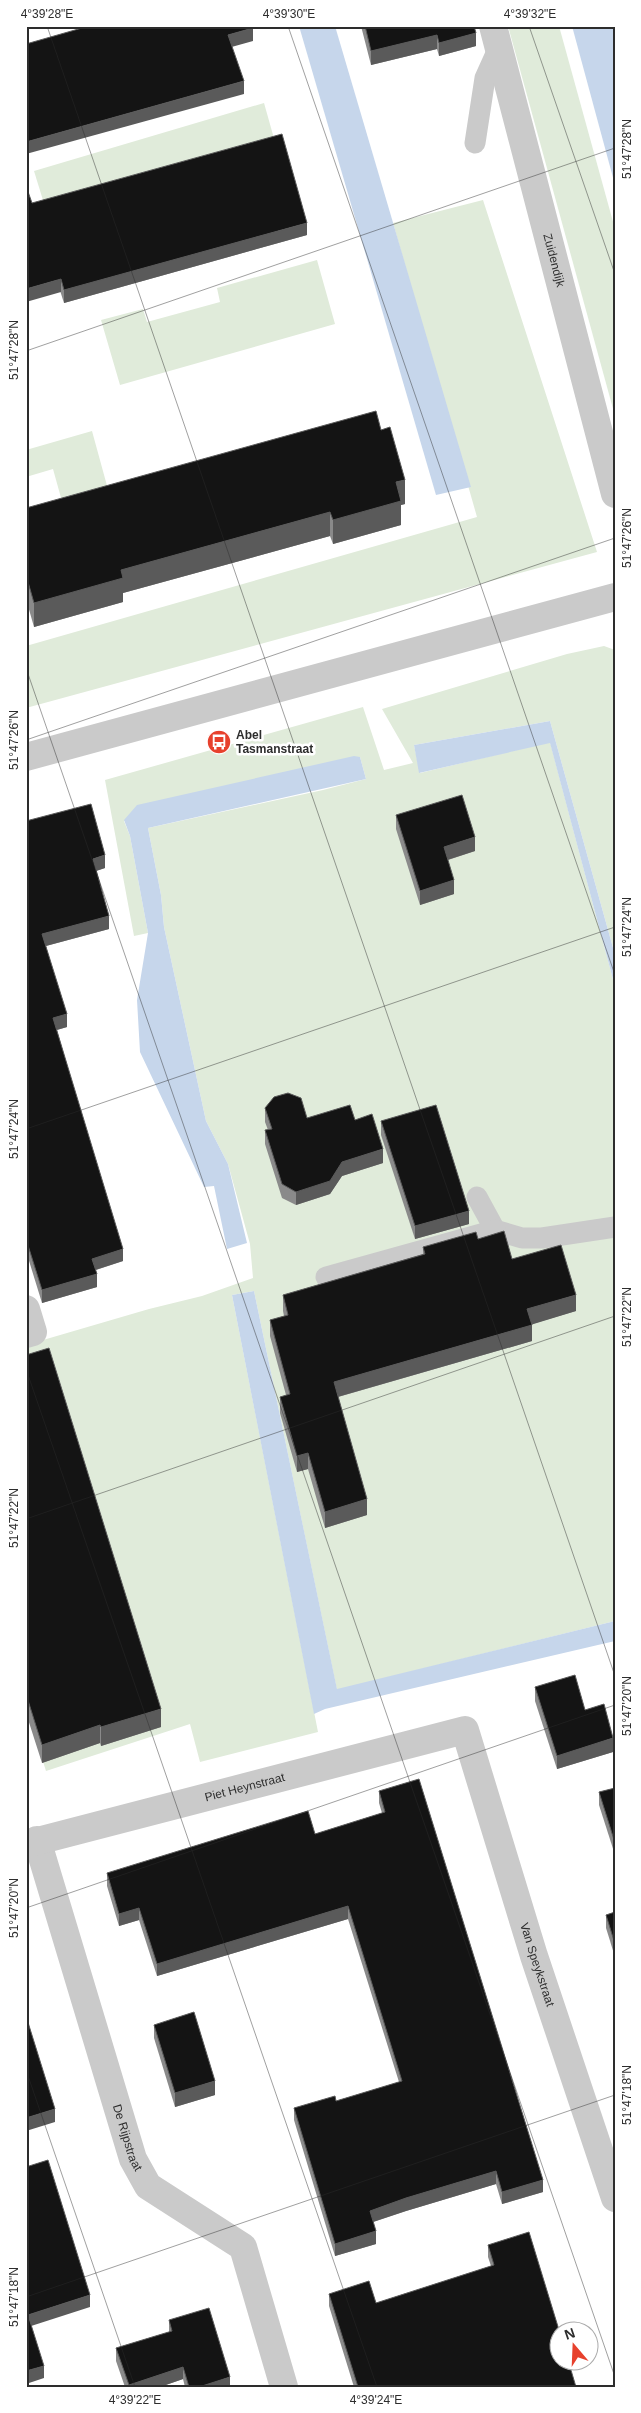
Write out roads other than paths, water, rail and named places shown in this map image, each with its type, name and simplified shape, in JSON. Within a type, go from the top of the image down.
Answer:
[{"type":"street","name":"Zuidendijk","points":[[496,36],[615,494]]},
{"type":"street","points":[[26,757],[615,597]]},
{"type":"street","points":[[26,1309],[33,1332],[26,1334]]},
{"type":"street","name":"Piet Heynstraat","points":[[32,1842],[464,1730]]},
{"type":"street","name":"Van Speykstraat","points":[[464,1730],[534,1956],[615,2198]]},
{"type":"street","name":"De Rijpstraat","points":[[32,1842],[133,2159],[148,2186],[243,2247],[284,2387]]},
{"type":"lane","points":[[476,143],[485,78],[496,36]]},
{"type":"lane","points":[[477,1197],[494,1230]]},
{"type":"lane","points":[[326,1277],[494,1230],[522,1238],[542,1238],[615,1227]]},
{"type":"water","points":[[299,26],[335,26],[471,487],[436,495]]},
{"type":"water","points":[[572,26],[615,26],[615,185]]},
{"type":"water","points":[[550,721],[615,955],[615,987],[550,743],[419,773],[414,745]]},
{"type":"water","points":[[354,756],[360,757],[366,779],[148,828],[161,895],[164,927],[206,1121],[228,1164],[247,1243],[227,1249],[214,1186],[204,1187],[140,1052],[137,1000],[148,933],[130,836],[124,820],[137,805]]},
{"type":"water","points":[[254,1291],[337,1689],[615,1621],[615,1641],[325,1709],[314,1714],[232,1295]]},
{"type":"place","name":"Abel Tasmanstraat","points":[[219,742]]}]
